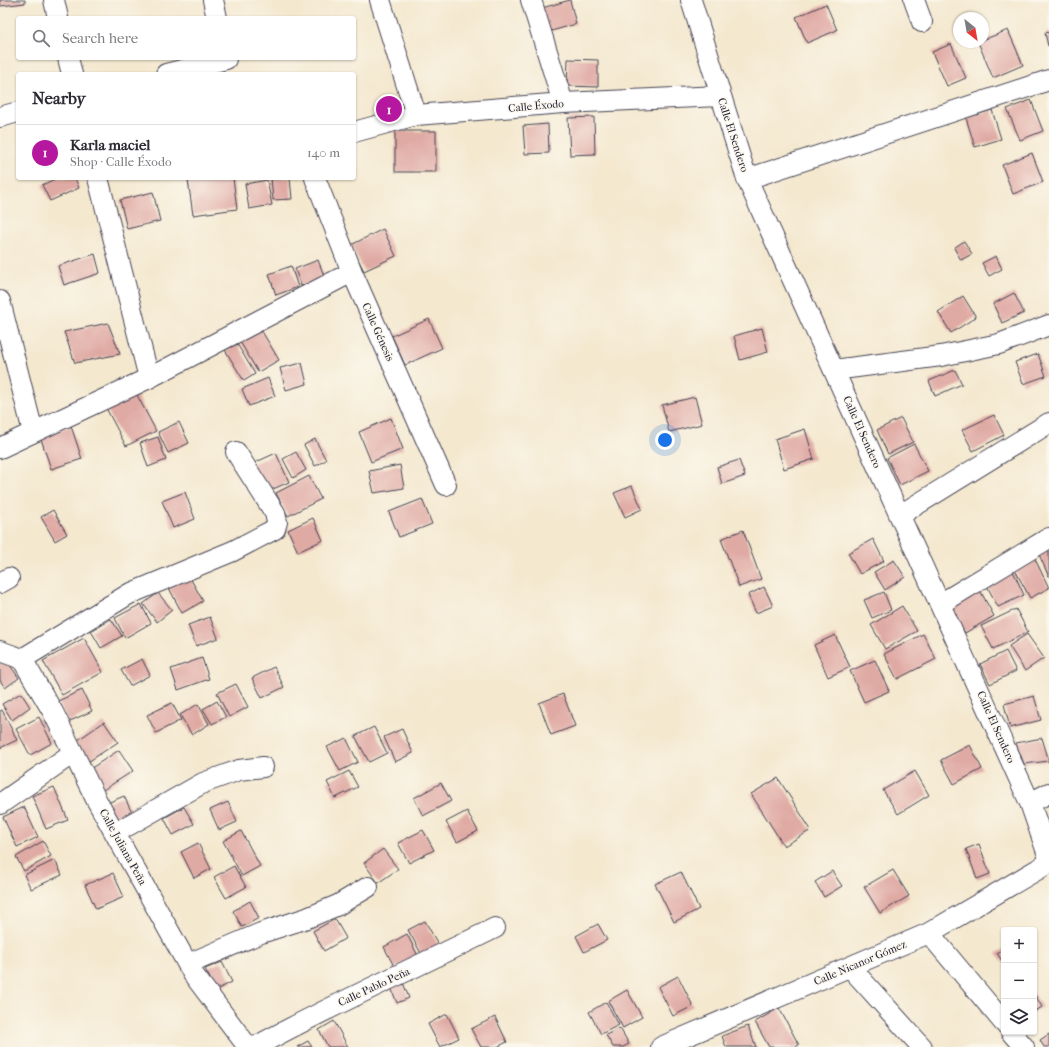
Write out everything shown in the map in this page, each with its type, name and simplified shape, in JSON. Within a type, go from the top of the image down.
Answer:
[{"type":"street","points":[[54,0],[58,16]]},
{"type":"street","points":[[213,0],[217,16]]},
{"type":"street","points":[[380,0],[416,115]]},
{"type":"street","points":[[531,0],[563,103]]},
{"type":"street","name":"Calle El Sendero","points":[[691,0],[747,179],[1030,803],[1049,859]]},
{"type":"street","points":[[914,0],[922,22]]},
{"type":"street","points":[[68,60],[72,72]]},
{"type":"street","points":[[178,72],[228,64]]},
{"type":"street","points":[[747,179],[1049,80]]},
{"type":"street","name":"Calle Éxodo","points":[[356,131],[416,115],[563,103],[720,96]]},
{"type":"street","points":[[0,117],[16,113]]},
{"type":"street","points":[[99,180],[149,378]]},
{"type":"street","name":"Calle Génesis","points":[[316,180],[352,272],[446,485]]},
{"type":"street","points":[[0,448],[149,378],[352,272]]},
{"type":"street","points":[[0,301],[33,432]]},
{"type":"street","points":[[834,370],[941,356],[999,344],[1049,325]]},
{"type":"street","points":[[900,514],[1049,423]]},
{"type":"street","points":[[0,651],[22,659],[129,594],[233,551],[275,529],[277,522],[275,513],[236,452]]},
{"type":"street","points":[[940,604],[1049,538]]},
{"type":"street","name":"Calle Juliana Peña","points":[[22,659],[53,712],[115,833],[188,964],[221,1014],[248,1047]]},
{"type":"street","points":[[0,804],[74,753]]},
{"type":"street","points":[[115,833],[203,782],[239,770],[263,767]]},
{"type":"street","points":[[1030,803],[1049,793]]},
{"type":"street","name":"Calle Nicanor Gómez","points":[[661,1047],[929,933],[1047,864],[1049,859]]},
{"type":"street","points":[[188,964],[261,932],[307,918],[338,905],[368,887]]},
{"type":"street","name":"Calle Pablo Peña","points":[[255,1047],[317,1014],[495,928]]},
{"type":"street","points":[[929,933],[1001,1019]]},
{"type":"street","points":[[850,967],[922,1047]]},
{"type":"street","points":[[1014,1035],[1024,1047]]},
{"type":"building","points":[[0,0],[25,0],[25,3],[1,6]]},
{"type":"building","points":[[570,0],[576,24],[548,32],[542,8]]},
{"type":"building","points":[[826,4],[837,30],[807,43],[796,17]]},
{"type":"building","points":[[1008,30],[1023,65],[993,78],[980,48],[989,48],[989,38]]},
{"type":"building","points":[[1049,32],[1049,46],[1048,46],[1045,33]]},
{"type":"building","points":[[951,44],[966,78],[947,86],[932,52]]},
{"type":"building","points":[[568,59],[598,60],[598,87],[567,86]]},
{"type":"building","points":[[1031,100],[1043,131],[1020,140],[1007,109]]},
{"type":"building","points":[[992,110],[1001,139],[975,147],[966,118]]},
{"type":"building","points":[[594,117],[595,154],[570,155],[568,118]]},
{"type":"building","points":[[548,124],[549,153],[525,154],[523,126]]},
{"type":"building","points":[[395,131],[436,131],[436,172],[395,172]]},
{"type":"building","points":[[1032,153],[1043,182],[1013,194],[1002,165]]},
{"type":"building","points":[[53,180],[76,180],[79,188],[50,201],[42,185]]},
{"type":"building","points":[[188,180],[233,180],[237,209],[193,215]]},
{"type":"building","points":[[267,180],[272,205],[249,209],[245,184]]},
{"type":"building","points":[[271,180],[290,180],[292,199],[273,200]]},
{"type":"building","points":[[153,192],[160,221],[127,229],[120,200]]},
{"type":"building","points":[[383,229],[396,256],[364,271],[351,245]]},
{"type":"building","points":[[964,241],[972,254],[961,260],[954,248]]},
{"type":"building","points":[[95,254],[100,273],[64,285],[58,266]]},
{"type":"building","points":[[996,256],[1002,269],[989,276],[982,263]]},
{"type":"building","points":[[318,260],[325,278],[301,286],[295,269]]},
{"type":"building","points":[[291,266],[298,287],[276,295],[269,274]]},
{"type":"building","points":[[1014,293],[1024,313],[1002,323],[993,304]]},
{"type":"building","points":[[963,296],[976,317],[951,333],[938,312]]},
{"type":"building","points":[[429,319],[442,348],[405,365],[392,336]]},
{"type":"building","points":[[108,323],[120,354],[75,363],[64,332]]},
{"type":"building","points":[[260,328],[279,360],[258,372],[239,340]]},
{"type":"building","points":[[762,328],[768,352],[740,360],[734,336]]},
{"type":"building","points":[[237,344],[255,374],[244,381],[225,350]]},
{"type":"building","points":[[1038,354],[1046,376],[1023,384],[1015,362]]},
{"type":"building","points":[[302,363],[307,384],[286,390],[280,368]]},
{"type":"building","points":[[955,370],[962,384],[935,396],[929,381]]},
{"type":"building","points":[[268,378],[275,396],[249,406],[242,389]]},
{"type":"building","points":[[136,393],[156,431],[126,446],[106,408]]},
{"type":"building","points":[[695,397],[702,424],[669,432],[662,405]]},
{"type":"building","points":[[994,415],[1004,435],[973,451],[962,430]]},
{"type":"building","points":[[391,418],[403,449],[371,462],[359,432]]},
{"type":"building","points":[[901,418],[913,442],[888,454],[877,430]]},
{"type":"building","points":[[179,422],[189,443],[168,453],[158,432]]},
{"type":"building","points":[[71,426],[82,459],[51,469],[40,436]]},
{"type":"building","points":[[805,429],[814,459],[784,469],[775,439]]},
{"type":"building","points":[[158,437],[166,460],[148,467],[140,443]]},
{"type":"building","points":[[315,439],[326,460],[315,466],[304,445]]},
{"type":"building","points":[[914,444],[928,471],[900,485],[887,458]]},
{"type":"building","points":[[296,452],[306,470],[293,478],[283,459]]},
{"type":"building","points":[[276,453],[289,482],[264,493],[252,464]]},
{"type":"building","points":[[739,460],[745,476],[722,484],[717,467]]},
{"type":"building","points":[[400,465],[404,488],[374,493],[369,471]]},
{"type":"building","points":[[309,476],[321,499],[288,516],[276,493]]},
{"type":"building","points":[[632,486],[642,509],[625,517],[614,493]]},
{"type":"building","points":[[185,492],[195,519],[173,528],[162,501]]},
{"type":"building","points":[[422,499],[432,524],[399,537],[389,512]]},
{"type":"building","points":[[53,510],[67,534],[55,541],[41,517]]},
{"type":"building","points":[[313,518],[323,540],[298,552],[288,530]]},
{"type":"building","points":[[743,530],[761,579],[739,587],[721,539]]},
{"type":"building","points":[[873,539],[884,561],[860,574],[848,553]]},
{"type":"building","points":[[1049,547],[1049,577],[1038,552]]},
{"type":"building","points":[[1034,557],[1049,588],[1030,598],[1014,568]]},
{"type":"building","points":[[894,560],[905,577],[885,590],[874,572]]},
{"type":"building","points":[[1012,569],[1024,595],[998,607],[985,582]]},
{"type":"building","points":[[189,576],[203,601],[182,613],[169,588]]},
{"type":"building","points":[[977,585],[994,616],[965,633],[947,602]]},
{"type":"building","points":[[764,587],[773,606],[756,613],[748,595]]},
{"type":"building","points":[[884,592],[891,610],[872,618],[864,600]]},
{"type":"building","points":[[158,593],[172,610],[157,622],[143,604]]},
{"type":"building","points":[[141,604],[151,623],[125,638],[115,618]]},
{"type":"building","points":[[902,606],[917,631],[885,649],[871,625]]},
{"type":"building","points":[[1016,609],[1028,632],[993,649],[981,626]]},
{"type":"building","points":[[210,617],[218,638],[196,646],[188,625]]},
{"type":"building","points":[[111,619],[122,636],[101,648],[91,631]]},
{"type":"building","points":[[923,634],[936,659],[897,679],[884,654]]},
{"type":"building","points":[[1027,634],[1044,658],[1025,671],[1009,646]]},
{"type":"building","points":[[835,635],[850,667],[828,677],[814,645]]},
{"type":"building","points":[[84,638],[103,672],[62,695],[43,661]]},
{"type":"building","points":[[1006,651],[1016,671],[990,684],[980,664]]},
{"type":"building","points":[[5,658],[19,678],[5,688],[0,680],[0,662]]},
{"type":"building","points":[[202,658],[209,679],[178,690],[171,669]]},
{"type":"building","points":[[142,659],[150,675],[130,686],[121,670]]},
{"type":"building","points":[[875,660],[889,691],[864,702],[850,671]]},
{"type":"building","points":[[274,667],[284,687],[262,698],[252,678]]},
{"type":"building","points":[[236,684],[248,707],[229,717],[217,693]]},
{"type":"building","points":[[82,690],[92,711],[68,722],[58,701]]},
{"type":"building","points":[[21,693],[30,707],[12,720],[2,704]]},
{"type":"building","points":[[563,694],[575,726],[551,735],[539,703]]},
{"type":"building","points":[[1034,696],[1041,720],[1010,728],[1004,704]]},
{"type":"building","points":[[217,701],[226,717],[212,724],[203,709]]},
{"type":"building","points":[[172,703],[181,720],[156,733],[147,715]]},
{"type":"building","points":[[198,704],[209,724],[192,735],[180,715]]},
{"type":"building","points":[[2,710],[17,740],[0,748],[0,711]]},
{"type":"building","points":[[39,717],[52,743],[30,755],[16,729]]},
{"type":"building","points":[[104,722],[118,742],[88,762],[75,742]]},
{"type":"building","points":[[374,727],[387,753],[369,762],[355,736]]},
{"type":"building","points":[[402,729],[413,753],[395,762],[384,737]]},
{"type":"building","points":[[346,738],[358,762],[340,771],[327,747]]},
{"type":"building","points":[[1042,738],[1049,761],[1024,764],[1016,743]]},
{"type":"building","points":[[970,745],[982,769],[954,784],[941,760]]},
{"type":"building","points":[[119,750],[133,771],[103,790],[90,769]]},
{"type":"building","points":[[349,771],[358,787],[335,798],[327,782]]},
{"type":"building","points":[[915,771],[929,795],[898,814],[883,790]]},
{"type":"building","points":[[778,778],[811,830],[784,846],[751,794]]},
{"type":"building","points":[[441,783],[451,801],[423,816],[414,798]]},
{"type":"building","points":[[54,787],[68,820],[46,829],[32,796]]},
{"type":"building","points":[[124,796],[132,813],[113,821],[105,804]]},
{"type":"building","points":[[228,802],[237,822],[219,830],[210,810]]},
{"type":"building","points":[[24,807],[38,837],[17,847],[3,817]]},
{"type":"building","points":[[184,807],[194,824],[173,835],[164,818]]},
{"type":"building","points":[[467,811],[478,831],[457,842],[446,822]]},
{"type":"building","points":[[423,830],[434,850],[409,863],[398,843]]},
{"type":"building","points":[[241,831],[260,866],[242,876],[223,841]]},
{"type":"building","points":[[43,841],[51,856],[24,871],[16,857]]},
{"type":"building","points":[[198,843],[211,869],[194,878],[181,852]]},
{"type":"building","points":[[979,844],[990,874],[977,879],[966,849]]},
{"type":"building","points":[[383,849],[398,869],[378,883],[364,863]]},
{"type":"building","points":[[55,860],[62,875],[31,889],[24,875]]},
{"type":"building","points":[[234,866],[246,887],[226,898],[214,877]]},
{"type":"building","points":[[893,870],[909,896],[880,913],[864,887]]},
{"type":"building","points":[[832,871],[842,886],[824,897],[815,882]]},
{"type":"building","points":[[681,872],[699,909],[674,922],[655,884]]},
{"type":"building","points":[[113,873],[124,897],[96,909],[85,885]]},
{"type":"building","points":[[250,901],[259,918],[242,927],[233,911]]},
{"type":"building","points":[[335,919],[346,938],[324,951],[313,931]]},
{"type":"building","points":[[425,921],[439,946],[422,955],[408,930]]},
{"type":"building","points":[[598,924],[607,940],[584,952],[576,936]]},
{"type":"building","points":[[407,934],[418,956],[395,968],[384,947]]},
{"type":"building","points":[[1001,951],[1001,959],[997,953]]},
{"type":"building","points":[[222,962],[232,982],[216,990],[205,969]]},
{"type":"building","points":[[678,976],[693,1006],[673,1016],[658,987]]},
{"type":"building","points":[[402,980],[409,998],[397,1003],[390,985]]},
{"type":"building","points":[[627,990],[642,1017],[623,1028],[608,1001]]},
{"type":"building","points":[[1037,998],[1042,1007],[1037,1010]]},
{"type":"building","points":[[606,1002],[619,1025],[601,1034],[589,1012]]},
{"type":"building","points":[[779,1008],[799,1045],[795,1047],[769,1047],[755,1022]]},
{"type":"building","points":[[447,1014],[459,1038],[440,1047],[428,1024]]},
{"type":"building","points":[[495,1017],[507,1042],[497,1047],[481,1047],[471,1029]]},
{"type":"building","points":[[334,1021],[348,1047],[328,1047],[319,1030]]},
{"type":"building","points":[[748,1026],[756,1047],[726,1047],[722,1036]]},
{"type":"building","points":[[620,1028],[629,1044],[623,1047],[613,1047],[606,1035]]},
{"type":"building","points":[[1049,1034],[1049,1047],[1044,1047],[1040,1040]]},
{"type":"building","points":[[308,1041],[312,1047],[297,1047]]},
{"type":"place","name":"Karla maciel","points":[[389,109]]}]
